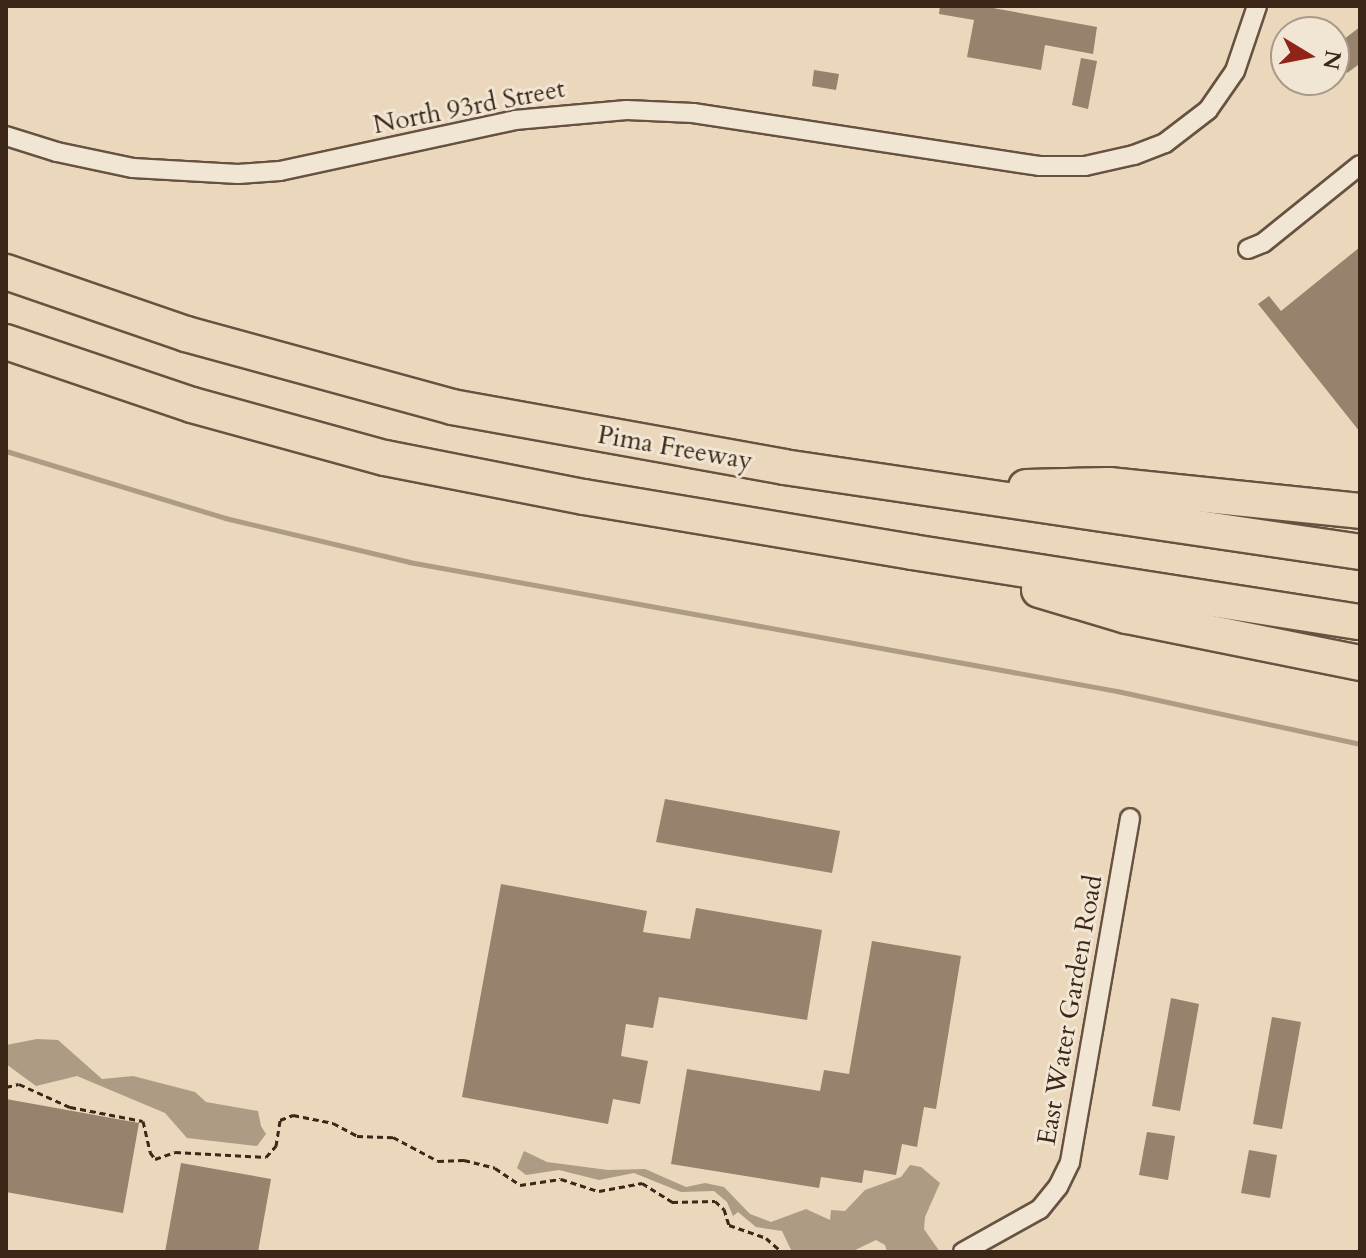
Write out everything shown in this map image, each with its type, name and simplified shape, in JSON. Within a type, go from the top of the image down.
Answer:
[{"type":"highway","name":"Pima Freeway","points":[[6,272],[186,334],[452,407],[699,453],[1360,552]]},
{"type":"highway","points":[[6,342],[192,405],[385,458],[584,497],[1360,622]]},
{"type":"highway","points":[[914,486],[1109,485],[1360,511]]},
{"type":"highway","points":[[912,552],[1127,616],[1360,663]]},
{"type":"street","name":"North 93rd Street","points":[[6,136],[57,152],[133,168],[238,174],[280,171],[515,120],[627,110],[693,113],[1039,166],[1108,162],[1165,143],[1186,128],[1223,92],[1239,61],[1257,6]]},
{"type":"street","points":[[1248,249],[1263,243],[1360,165]]},
{"type":"street","name":"East Water Garden Road","points":[[963,1252],[1040,1209],[1058,1187],[1070,1162],[1130,818]]},
{"type":"path","points":[[6,1087],[19,1084],[70,1107],[143,1121],[150,1152],[155,1159],[175,1152],[266,1157],[276,1146],[280,1120],[293,1115],[333,1123],[357,1136],[393,1137],[438,1161],[464,1160],[495,1168],[520,1185],[554,1178],[599,1191],[642,1183],[672,1202],[715,1201],[724,1209],[729,1225],[766,1238],[782,1252]]},
{"type":"shaded area","points":[[37,1039],[58,1040],[102,1079],[133,1076],[195,1092],[206,1102],[258,1111],[266,1134],[257,1146],[187,1138],[165,1113],[77,1076],[36,1086],[6,1064],[6,1045]]},
{"type":"shaded area","points":[[524,1151],[547,1162],[608,1170],[645,1169],[686,1187],[705,1183],[724,1187],[750,1214],[771,1222],[806,1209],[830,1220],[831,1210],[845,1211],[865,1190],[901,1177],[910,1165],[921,1167],[940,1183],[925,1217],[924,1229],[940,1252],[887,1252],[885,1245],[876,1240],[851,1252],[792,1252],[782,1231],[756,1227],[738,1212],[733,1216],[727,1202],[714,1191],[681,1192],[634,1173],[599,1180],[559,1170],[526,1175],[517,1168]]},
{"type":"building","points":[[940,6],[982,6],[1097,27],[1093,54],[1045,45],[1041,70],[967,57],[974,20],[939,14]]},
{"type":"building","points":[[1360,27],[1360,68],[1358,65],[1350,71],[1350,34]]},
{"type":"building","points":[[1081,58],[1097,61],[1088,109],[1072,105]]},
{"type":"building","points":[[814,70],[839,74],[836,90],[812,86]]},
{"type":"building","points":[[1360,247],[1360,432],[1258,304],[1269,296],[1281,311]]},
{"type":"building","points":[[665,799],[840,831],[832,873],[656,842]]},
{"type":"building","points":[[501,884],[647,911],[643,932],[690,939],[696,908],[822,930],[807,1020],[659,997],[653,1028],[626,1024],[621,1056],[648,1061],[640,1104],[613,1099],[608,1124],[462,1097]]},
{"type":"building","points":[[872,941],[961,956],[936,1109],[924,1107],[917,1147],[902,1144],[896,1175],[864,1170],[862,1183],[821,1177],[819,1188],[671,1164],[687,1069],[820,1091],[824,1070],[849,1074]]},
{"type":"building","points":[[1171,998],[1199,1004],[1180,1111],[1152,1106]]},
{"type":"building","points":[[1272,1017],[1301,1022],[1282,1129],[1253,1124]]},
{"type":"building","points":[[6,1099],[139,1123],[123,1213],[6,1192]]},
{"type":"building","points":[[1147,1132],[1175,1136],[1168,1180],[1139,1175]]},
{"type":"building","points":[[1249,1150],[1277,1155],[1270,1198],[1241,1193]]},
{"type":"building","points":[[181,1163],[271,1179],[258,1252],[165,1252]]},
{"type":"waterway","points":[[6,451],[225,518],[409,562],[1117,691],[1360,744]]}]
